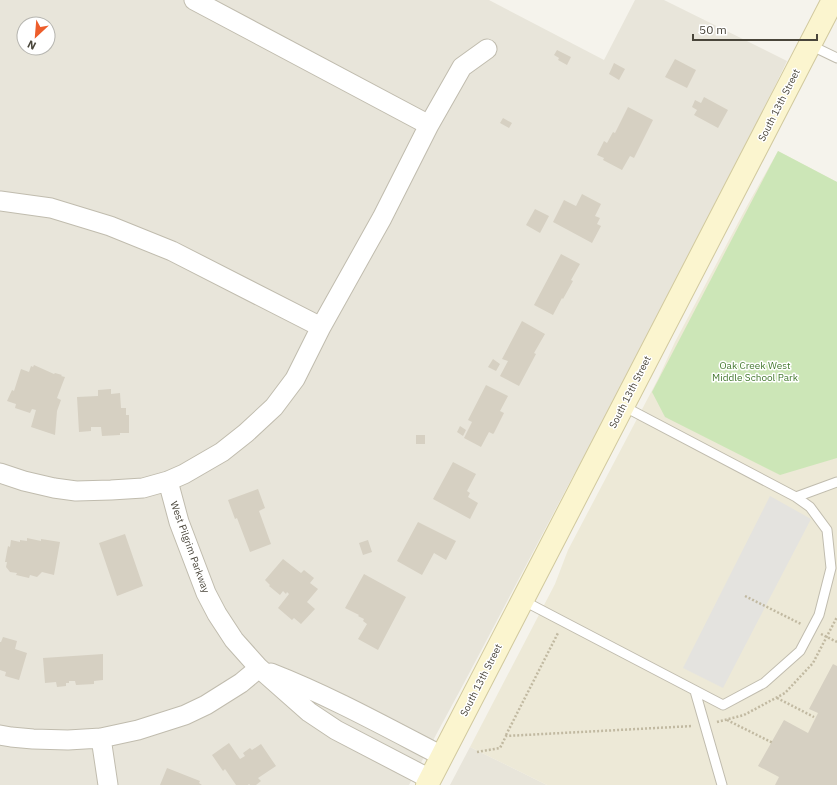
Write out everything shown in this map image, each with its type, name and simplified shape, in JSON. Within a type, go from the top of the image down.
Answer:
[{"type":"street","points":[[194,0],[430,125]]},
{"type":"street","name":"South 13th Street","points":[[428,782],[833,0]]},
{"type":"street","points":[[0,473],[24,481],[54,488],[76,491],[143,488],[168,481],[184,474],[222,452],[246,433],[274,407],[295,379],[321,327],[382,218],[462,67],[487,49]]},
{"type":"street","points":[[0,201],[51,208],[117,229],[172,251],[321,327]]},
{"type":"street","name":"West Pilgrim Parkway","points":[[168,481],[179,522],[206,593],[217,614],[234,640],[259,668],[309,712],[336,730],[428,782]]},
{"type":"street","points":[[0,735],[33,739],[68,740],[101,738],[138,730],[163,723],[206,705],[241,683],[259,668]]},
{"type":"street","name":"West Pilgrim Parkway","points":[[259,668],[302,685],[442,756]]},
{"type":"street","points":[[101,738],[108,785]]},
{"type":"lane","points":[[810,44],[837,58]]},
{"type":"lane","points":[[522,600],[723,705],[764,683],[800,651],[812,629],[819,615],[831,568],[827,530],[810,506],[796,497],[623,406]]},
{"type":"lane","points":[[796,497],[837,482]]},
{"type":"lane","points":[[695,691],[722,785]]},
{"type":"path","points":[[745,596],[837,642]]},
{"type":"path","points":[[506,736],[705,725],[744,715],[785,693],[813,663],[837,617]]},
{"type":"path","points":[[477,752],[500,748],[564,622]]},
{"type":"path","points":[[777,698],[814,717]]},
{"type":"path","points":[[727,719],[773,743]]},
{"type":"shaded area","points":[[0,0],[489,0],[604,60],[635,0],[664,0],[787,61],[722,200],[622,391],[572,478],[409,785],[0,785]]},
{"type":"shaded area","points":[[778,151],[837,182],[837,785],[547,785],[470,747],[555,584],[568,550],[658,379],[675,342]]},
{"type":"shaded area","points":[[770,496],[811,519],[723,688],[683,668]]},
{"type":"shaded area","points":[[470,747],[547,785],[450,785]]},
{"type":"green space","name":"Oak Creek West Middle School Park","points":[[778,151],[837,182],[837,458],[780,475],[665,417],[652,392]]},
{"type":"building","points":[[557,50],[571,57],[567,65],[558,60],[559,58],[554,55]]},
{"type":"building","points":[[675,59],[696,70],[687,88],[665,77]]},
{"type":"building","points":[[614,63],[625,69],[619,80],[609,74]]},
{"type":"building","points":[[704,97],[728,110],[718,128],[694,115],[697,110],[692,107],[695,100],[701,103]]},
{"type":"building","points":[[628,107],[653,120],[634,158],[630,156],[622,170],[603,160],[604,158],[597,155],[604,141],[607,143],[613,132],[615,133]]},
{"type":"building","points":[[503,118],[512,123],[509,128],[500,123]]},
{"type":"building","points":[[582,194],[601,204],[595,216],[600,218],[597,224],[601,226],[592,243],[553,222],[564,200],[576,206]]},
{"type":"building","points":[[535,209],[549,216],[540,233],[526,225]]},
{"type":"building","points":[[561,254],[580,264],[571,280],[573,281],[553,315],[534,305]]},
{"type":"building","points":[[522,321],[545,334],[534,353],[536,354],[519,386],[500,376],[508,361],[502,359]]},
{"type":"building","points":[[493,359],[500,364],[496,371],[488,367]]},
{"type":"building","points":[[34,365],[65,377],[57,398],[61,400],[57,411],[55,435],[31,427],[36,410],[32,409],[30,413],[15,408],[16,404],[7,401],[12,390],[14,391],[21,369],[29,372],[31,366],[33,367]]},
{"type":"building","points":[[486,385],[508,396],[500,411],[504,413],[494,433],[489,432],[481,447],[464,438],[472,422],[468,420]]},
{"type":"building","points":[[111,389],[111,394],[120,393],[121,408],[126,408],[126,415],[129,415],[129,433],[102,436],[101,427],[91,427],[91,431],[79,432],[77,397],[98,396],[98,390]]},
{"type":"building","points":[[460,426],[466,430],[463,436],[457,432]]},
{"type":"building","points":[[416,435],[425,435],[425,444],[416,444]]},
{"type":"building","points":[[453,462],[476,474],[467,491],[470,493],[468,497],[478,503],[470,519],[433,499]]},
{"type":"building","points":[[258,489],[265,508],[259,511],[271,544],[250,552],[237,518],[235,519],[228,500]]},
{"type":"building","points":[[418,522],[456,541],[446,560],[434,553],[422,575],[397,561]]},
{"type":"building","points":[[125,534],[143,586],[117,596],[99,543]]},
{"type":"building","points":[[27,538],[41,541],[41,539],[60,542],[54,575],[42,572],[37,577],[30,575],[29,578],[16,575],[17,573],[10,572],[6,567],[7,562],[5,562],[8,546],[10,547],[11,540],[20,542],[20,540],[27,541]]},
{"type":"building","points":[[368,540],[372,552],[363,555],[359,543]]},
{"type":"building","points":[[283,559],[301,573],[304,570],[314,578],[310,583],[318,589],[307,602],[315,609],[301,624],[294,618],[292,620],[278,608],[289,594],[287,592],[286,594],[283,591],[280,595],[269,586],[270,585],[265,580]]},
{"type":"building","points":[[364,574],[406,597],[378,650],[358,639],[367,624],[363,621],[364,619],[358,616],[359,615],[345,608]]},
{"type":"building","points":[[3,637],[17,641],[15,649],[27,653],[19,680],[5,676],[6,672],[0,670],[0,642]]},
{"type":"building","points":[[103,654],[103,680],[94,681],[94,684],[76,685],[75,681],[69,681],[69,683],[66,683],[66,686],[57,687],[56,682],[45,683],[43,658]]},
{"type":"building","points":[[833,664],[837,666],[837,785],[775,785],[779,777],[758,766],[784,720],[808,733],[818,713],[809,709]]},
{"type":"building","points":[[229,743],[240,759],[245,756],[243,753],[250,748],[252,750],[261,744],[276,766],[258,778],[261,781],[256,785],[236,785],[225,769],[223,771],[212,755]]},
{"type":"building","points":[[167,768],[200,781],[199,783],[202,785],[160,785]]}]
